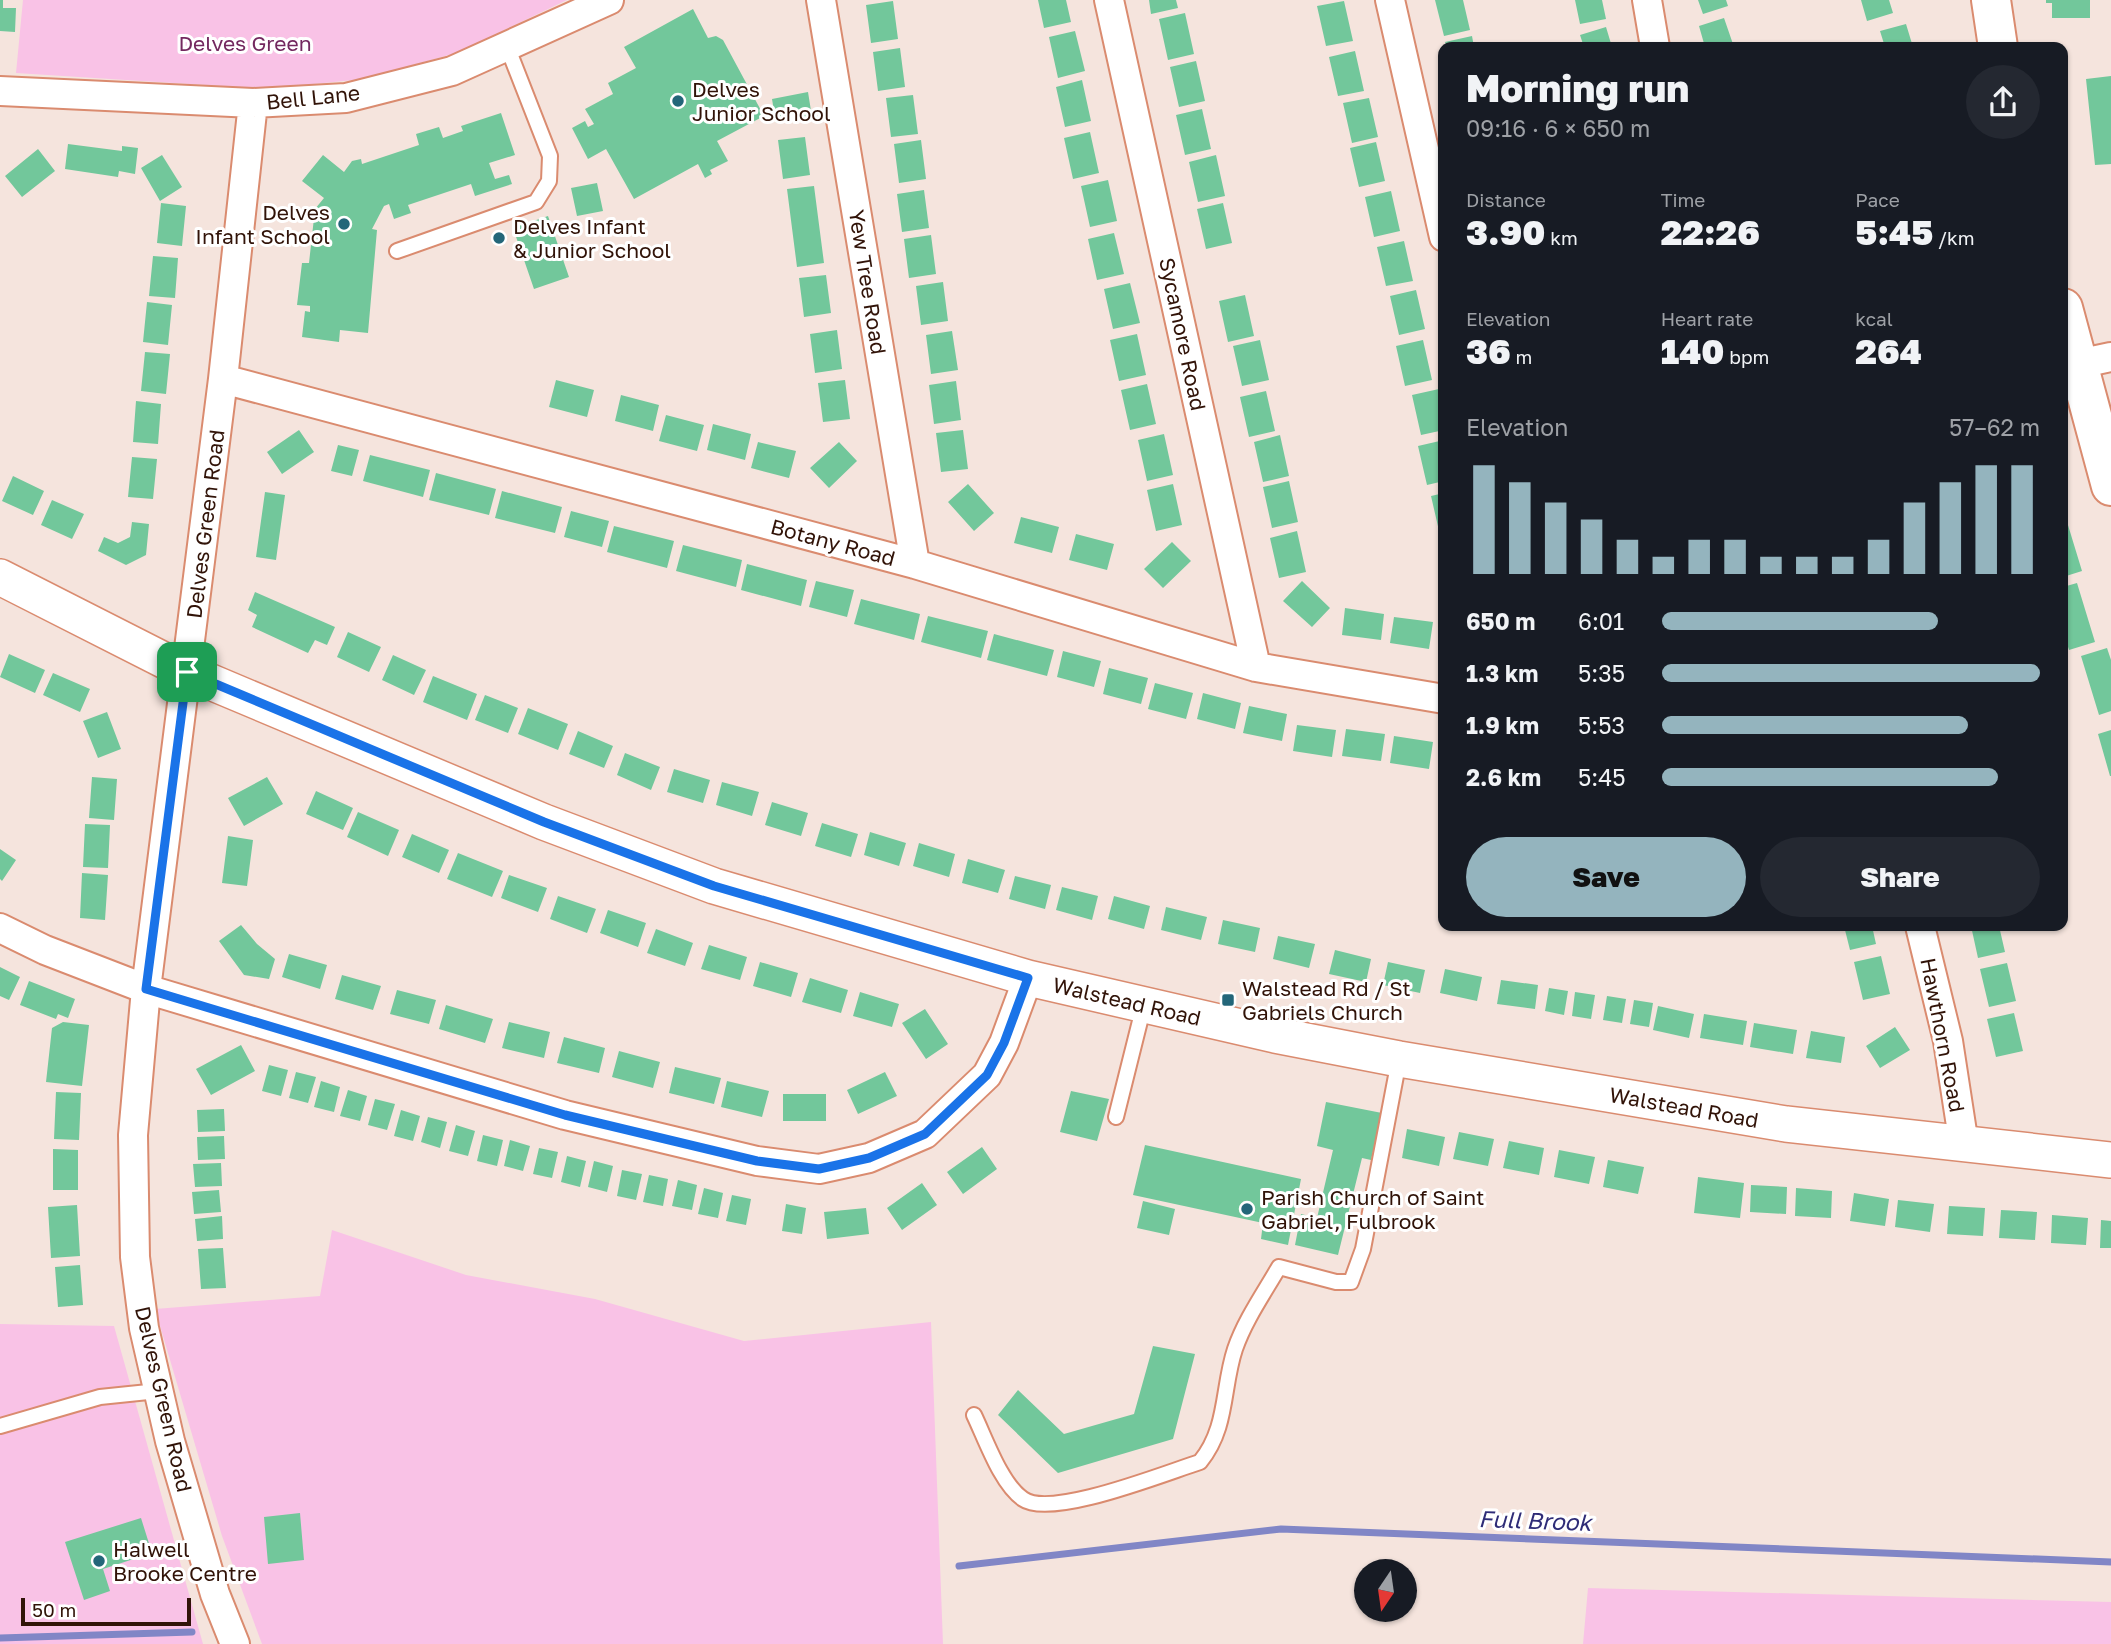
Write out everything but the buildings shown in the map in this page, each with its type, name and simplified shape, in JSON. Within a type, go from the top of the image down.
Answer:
[{"type":"main road","points":[[1991,0],[1997,42]]},
{"type":"main road","points":[[2068,316],[2095,361],[2111,486]]},
{"type":"street","name":"Bell Lane","points":[[0,91],[253,103],[346,98],[452,71],[609,0]]},
{"type":"street","name":"Yew Tree Road","points":[[821,0],[915,564]]},
{"type":"street","name":"Sycamore Road","points":[[1109,0],[1256,667]]},
{"type":"street","points":[[1390,0],[1438,211]]},
{"type":"street","points":[[1647,0],[1655,42]]},
{"type":"street","name":"Delves Green Road","points":[[235,1644],[215,1594],[170,1441],[144,1328],[135,1257],[133,1135],[146,989],[223,379],[253,103]]},
{"type":"street","name":"Botany Road","points":[[223,379],[915,564],[1256,667],[1438,698]]},
{"type":"street","name":"Walstead Road","points":[[0,577],[187,672],[544,822],[714,886],[1028,978],[1275,1035],[1399,1059],[1786,1124],[2111,1160]]},
{"type":"street","points":[[0,928],[45,950],[146,989],[565,1115],[757,1161],[819,1169],[869,1158],[925,1134],[987,1075],[1004,1043],[1028,978]]},
{"type":"street","name":"Hawthorn Road","points":[[1921,931],[1948,1041],[1964,1145]]},
{"type":"lane","points":[[397,251],[537,202],[549,181],[551,156],[507,46]]},
{"type":"lane","points":[[1116,1117],[1144,1005]]},
{"type":"lane","points":[[974,1415],[1009,1486],[1024,1501],[1044,1506],[1067,1504],[1200,1462],[1211,1449],[1221,1426],[1235,1349],[1279,1267],[1336,1282],[1351,1282],[1363,1249],[1399,1059]]},
{"type":"lane","points":[[0,1426],[100,1397],[158,1391]]},
{"type":"green space","name":"Delves Green","points":[[23,0],[567,0],[456,53],[363,79],[266,89],[16,73]]},
{"type":"green space","points":[[332,1230],[466,1275],[595,1299],[744,1341],[931,1322],[943,1644],[262,1644],[222,1536],[155,1309],[320,1296]]},
{"type":"green space","points":[[0,1324],[114,1326],[203,1644],[0,1644]]},
{"type":"green space","points":[[1588,1588],[2111,1602],[2111,1644],[1583,1644]]},
{"type":"waterway","name":"Full Brook","points":[[959,1566],[1281,1529],[2111,1562]]},
{"type":"waterway","name":"Full Brook","points":[[0,1638],[192,1632]]},
{"type":"place","name":"Delves Junior School","points":[[678,101]]},
{"type":"place","name":"Delves Infant School","points":[[344,224]]},
{"type":"place","name":"Delves Infant & Junior School","points":[[499,238]]},
{"type":"place","name":"Walstead Rd / St Gabriels Church","points":[[1228,1000]]},
{"type":"place","name":"Parish Church of Saint Gabriel, Fulbrook","points":[[1247,1209]]},
{"type":"place","name":"Halwell Brooke Centre","points":[[99,1561]]},
{"type":"route","points":[[187,672],[544,822],[714,886],[1028,978],[1004,1043],[987,1075],[925,1134],[869,1158],[819,1169],[757,1161],[565,1115],[146,989],[187,672]]}]
